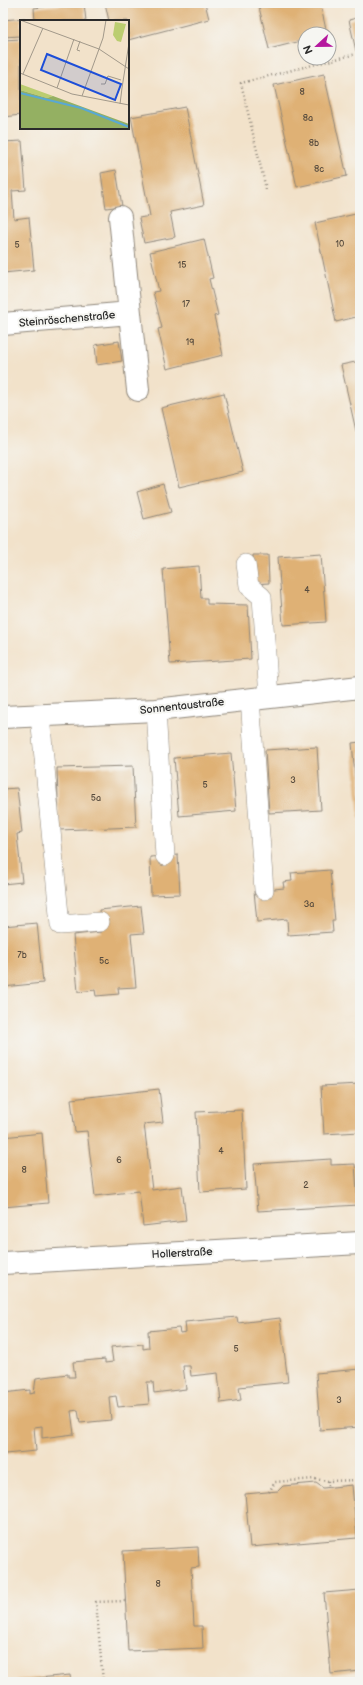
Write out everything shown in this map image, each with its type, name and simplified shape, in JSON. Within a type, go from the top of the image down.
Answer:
[{"type":"street","name":"Steinröschenstraße","points":[[120,218],[138,390]]},
{"type":"street","name":"Steinröschenstraße","points":[[3,324],[130,313]]},
{"type":"street","name":"Sonnentaustraße","points":[[3,717],[156,710],[360,687]]},
{"type":"street","name":"Hollerstraße","points":[[3,1263],[360,1244]]},
{"type":"lane","points":[[246,564],[249,586],[262,597],[259,698],[264,890]]},
{"type":"lane","points":[[156,710],[165,856]]},
{"type":"lane","points":[[40,716],[60,925],[100,922]]},
{"type":"path","points":[[266,190],[241,84],[360,53]]},
{"type":"path","points":[[269,1492],[275,1482],[315,1479],[328,1481],[360,1480]]},
{"type":"path","points":[[328,1481],[329,1487]]},
{"type":"path","points":[[103,1682],[96,1602],[126,1601]]},
{"type":"building","points":[[84,3],[86,20],[35,20],[34,8]]},
{"type":"building","points":[[105,3],[205,3],[209,19],[129,40],[129,20],[109,20]]},
{"type":"building","points":[[258,3],[320,3],[325,26],[297,26],[297,42],[269,49]]},
{"type":"building","points":[[360,17],[360,50],[356,51],[349,20]]},
{"type":"building","points":[[25,18],[25,20],[20,20],[20,36],[3,37],[3,20]]},
{"type":"building","points":[[20,39],[20,115],[3,117],[3,40]]},
{"type":"building","points":[[324,74],[347,176],[297,187],[274,85]]},
{"type":"building","points":[[185,107],[204,205],[170,212],[175,237],[144,243],[139,218],[150,216],[131,117]]},
{"type":"building","points":[[22,141],[26,190],[12,191],[14,219],[29,217],[34,270],[3,273],[3,142]]},
{"type":"building","points":[[116,170],[122,206],[106,208],[101,173]]},
{"type":"building","points":[[360,213],[360,316],[336,322],[315,223]]},
{"type":"building","points":[[204,239],[213,278],[209,279],[218,315],[214,316],[223,355],[167,369],[158,329],[162,328],[153,292],[159,291],[150,252]]},
{"type":"building","points":[[119,341],[122,361],[97,365],[95,345]]},
{"type":"building","points":[[360,361],[360,443],[359,444],[341,365]]},
{"type":"building","points":[[224,393],[243,472],[179,487],[161,408]]},
{"type":"building","points":[[163,484],[171,512],[144,519],[137,492]]},
{"type":"building","points":[[321,554],[326,622],[283,625],[278,557]]},
{"type":"building","points":[[253,555],[268,555],[269,583],[254,584]]},
{"type":"building","points":[[199,566],[201,598],[207,598],[207,604],[248,605],[251,659],[170,664],[163,569]]},
{"type":"building","points":[[360,742],[360,818],[359,818],[352,743]]},
{"type":"building","points":[[317,747],[321,810],[269,813],[265,750]]},
{"type":"building","points":[[231,753],[236,811],[179,816],[174,758]]},
{"type":"building","points":[[133,766],[136,827],[59,830],[57,768]]},
{"type":"building","points":[[17,788],[22,833],[17,834],[22,882],[3,884],[3,789]]},
{"type":"building","points":[[178,855],[180,894],[151,895],[150,857]]},
{"type":"building","points":[[330,870],[335,921],[332,921],[333,932],[288,935],[287,919],[257,922],[254,891],[284,888],[283,882],[292,881],[291,873]]},
{"type":"building","points":[[141,906],[144,933],[131,934],[136,987],[118,988],[119,994],[96,996],[95,990],[78,992],[73,935],[101,932],[99,910]]},
{"type":"building","points":[[37,923],[43,983],[3,987],[3,926]]},
{"type":"building","points":[[360,1084],[360,1132],[324,1134],[321,1086]]},
{"type":"building","points":[[159,1089],[163,1122],[144,1124],[152,1190],[182,1186],[186,1221],[143,1226],[139,1191],[95,1196],[87,1131],[75,1132],[71,1099]]},
{"type":"building","points":[[242,1110],[246,1189],[200,1192],[196,1112]]},
{"type":"building","points":[[42,1133],[48,1203],[3,1207],[3,1137]]},
{"type":"building","points":[[331,1159],[331,1165],[355,1164],[358,1205],[258,1211],[254,1164]]},
{"type":"building","points":[[237,1317],[238,1323],[280,1318],[288,1382],[239,1387],[241,1400],[221,1403],[218,1373],[191,1376],[190,1366],[183,1366],[186,1389],[154,1393],[153,1382],[147,1382],[149,1404],[118,1407],[116,1396],[109,1397],[111,1420],[80,1423],[78,1410],[71,1411],[74,1434],[42,1438],[42,1426],[34,1427],[36,1451],[5,1454],[3,1438],[3,1393],[30,1390],[30,1394],[34,1393],[36,1378],[68,1374],[68,1377],[75,1377],[73,1362],[105,1359],[105,1363],[113,1362],[111,1347],[143,1344],[143,1349],[149,1348],[148,1331],[179,1328],[180,1333],[186,1332],[185,1322]]},
{"type":"building","points":[[360,1369],[360,1427],[320,1430],[316,1373]]},
{"type":"building","points":[[316,1483],[323,1488],[352,1485],[357,1538],[250,1547],[245,1494],[278,1491],[283,1486]]},
{"type":"building","points":[[198,1547],[199,1567],[191,1568],[194,1626],[202,1626],[203,1648],[128,1651],[123,1551]]},
{"type":"building","points":[[360,1590],[360,1671],[331,1674],[324,1593]]},
{"type":"building","points":[[70,1675],[71,1682],[17,1682],[17,1680]]}]
